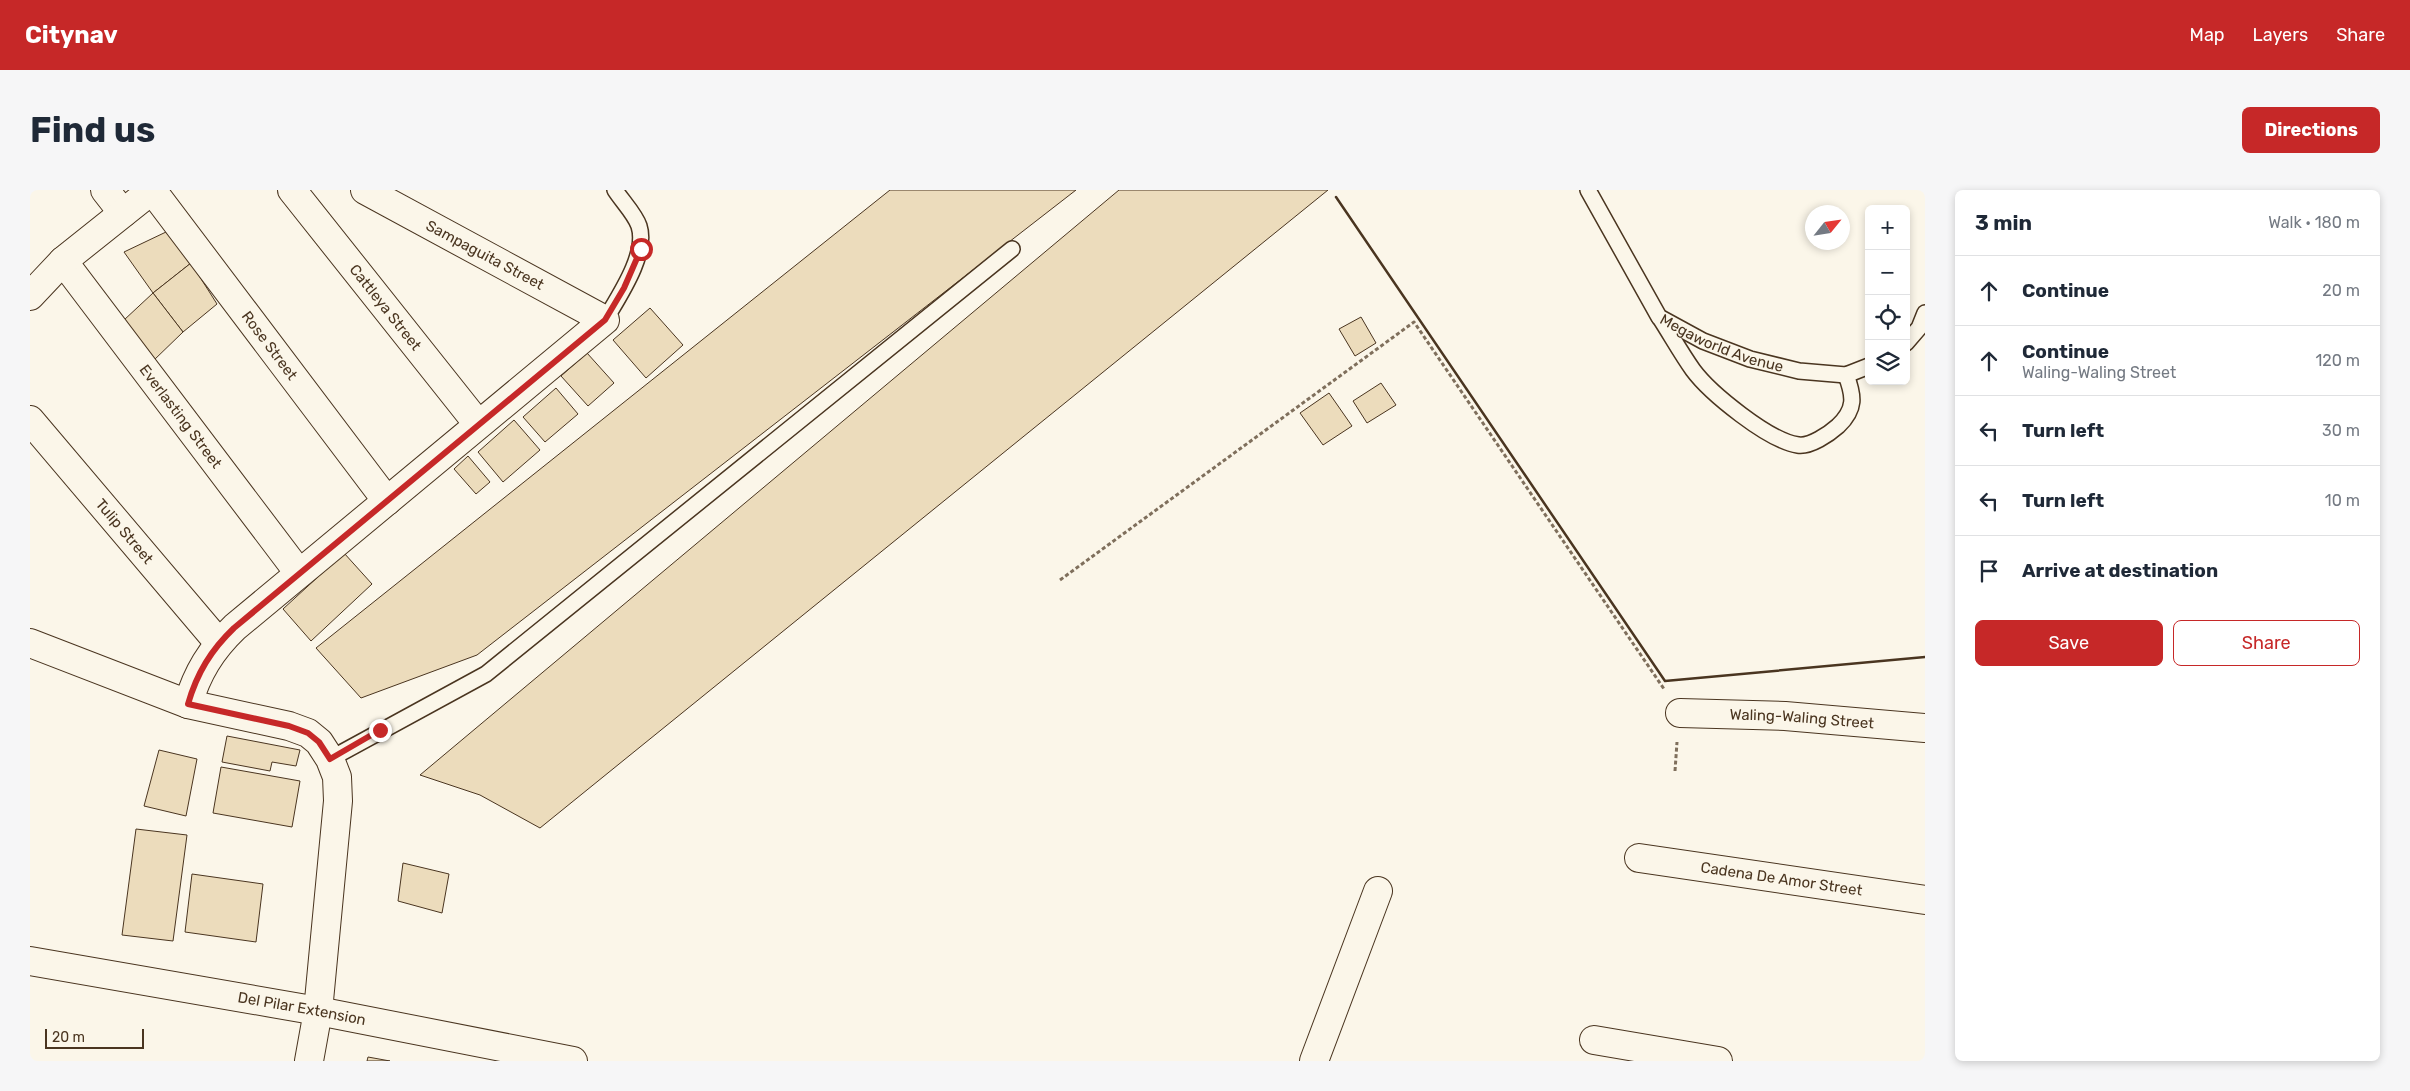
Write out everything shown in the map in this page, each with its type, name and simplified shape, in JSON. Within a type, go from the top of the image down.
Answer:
[{"type":"street","points":[[106,190],[123,213]]},
{"type":"street","points":[[33,286],[152,190]]},
{"type":"street","name":"Rose Street","points":[[152,190],[387,501]]},
{"type":"street","name":"Cattleya Street","points":[[292,190],[478,424]]},
{"type":"street","name":"Sampaguita Street","points":[[365,190],[605,320]]},
{"type":"street","name":"Everlasting Street","points":[[63,261],[299,573]]},
{"type":"street","points":[[188,704],[196,678],[219,643],[299,573],[605,320]]},
{"type":"street","name":"Tulip Street","points":[[35,435],[219,643]]},
{"type":"street","points":[[30,643],[188,704],[289,726],[308,733],[319,742],[330,759],[337,777],[338,801],[318,1011],[309,1061]]},
{"type":"street","name":"Waling-Waling Street","points":[[1680,713],[1785,716],[1925,728]]},
{"type":"street","name":"Cadena De Amor Street","points":[[1639,858],[1925,900]]},
{"type":"street","points":[[1314,1061],[1378,891]]},
{"type":"street","name":"Del Pilar Extension","points":[[30,961],[318,1011],[573,1061]]},
{"type":"street","points":[[1594,1040],[1718,1061]]},
{"type":"lane","points":[[605,320],[624,288],[641,249],[639,226],[615,190]]},
{"type":"lane","name":"Megaworld Avenue","points":[[1588,190],[1660,317],[1703,341],[1750,359],[1798,371],[1846,375],[1865,368]]},
{"type":"lane","points":[[330,759],[486,674],[1012,249]]},
{"type":"lane","points":[[1909,340],[1919,328],[1925,313]]},
{"type":"lane","points":[[1660,317],[1694,371],[1729,405],[1766,432],[1799,445],[1826,437],[1848,417],[1854,395],[1846,375]]},
{"type":"path","points":[[1060,580],[1414,322],[1680,713]]},
{"type":"building","points":[[890,190],[1076,190],[477,655],[361,698],[316,648]]},
{"type":"building","points":[[1119,190],[1328,190],[540,828],[480,795],[420,775]]},
{"type":"building","points":[[166,232],[191,263],[153,293],[124,252]]},
{"type":"building","points":[[191,263],[217,304],[183,332],[153,293]]},
{"type":"building","points":[[153,293],[183,332],[153,361],[124,320]]},
{"type":"building","points":[[650,308],[683,345],[646,378],[613,340]]},
{"type":"building","points":[[1361,317],[1376,343],[1355,356],[1339,329]]},
{"type":"building","points":[[587,353],[614,383],[588,406],[561,376]]},
{"type":"building","points":[[1381,383],[1396,405],[1367,423],[1353,401]]},
{"type":"building","points":[[556,388],[578,414],[545,442],[523,417]]},
{"type":"building","points":[[1329,393],[1352,426],[1323,445],[1300,413]]},
{"type":"building","points":[[514,420],[540,450],[503,482],[478,452]]},
{"type":"building","points":[[468,456],[490,482],[476,494],[454,469]]},
{"type":"building","points":[[344,553],[372,584],[311,641],[283,609]]},
{"type":"building","points":[[227,736],[300,750],[296,766],[272,762],[270,771],[222,762]]},
{"type":"building","points":[[159,750],[197,759],[186,816],[144,806]]},
{"type":"building","points":[[221,767],[300,781],[292,827],[213,813]]},
{"type":"building","points":[[136,829],[187,835],[173,941],[122,935]]},
{"type":"building","points":[[403,863],[449,874],[442,913],[398,901]]},
{"type":"building","points":[[192,874],[263,884],[256,942],[185,932]]},
{"type":"building","points":[[368,1057],[390,1061],[367,1061]]},
{"type":"wall","points":[[1336,197],[1665,681],[1925,657]]},
{"type":"route","points":[[380,730],[330,759],[319,742],[308,733],[289,726],[188,704],[196,678],[219,643],[234,628],[605,320],[624,288],[641,249]]}]
